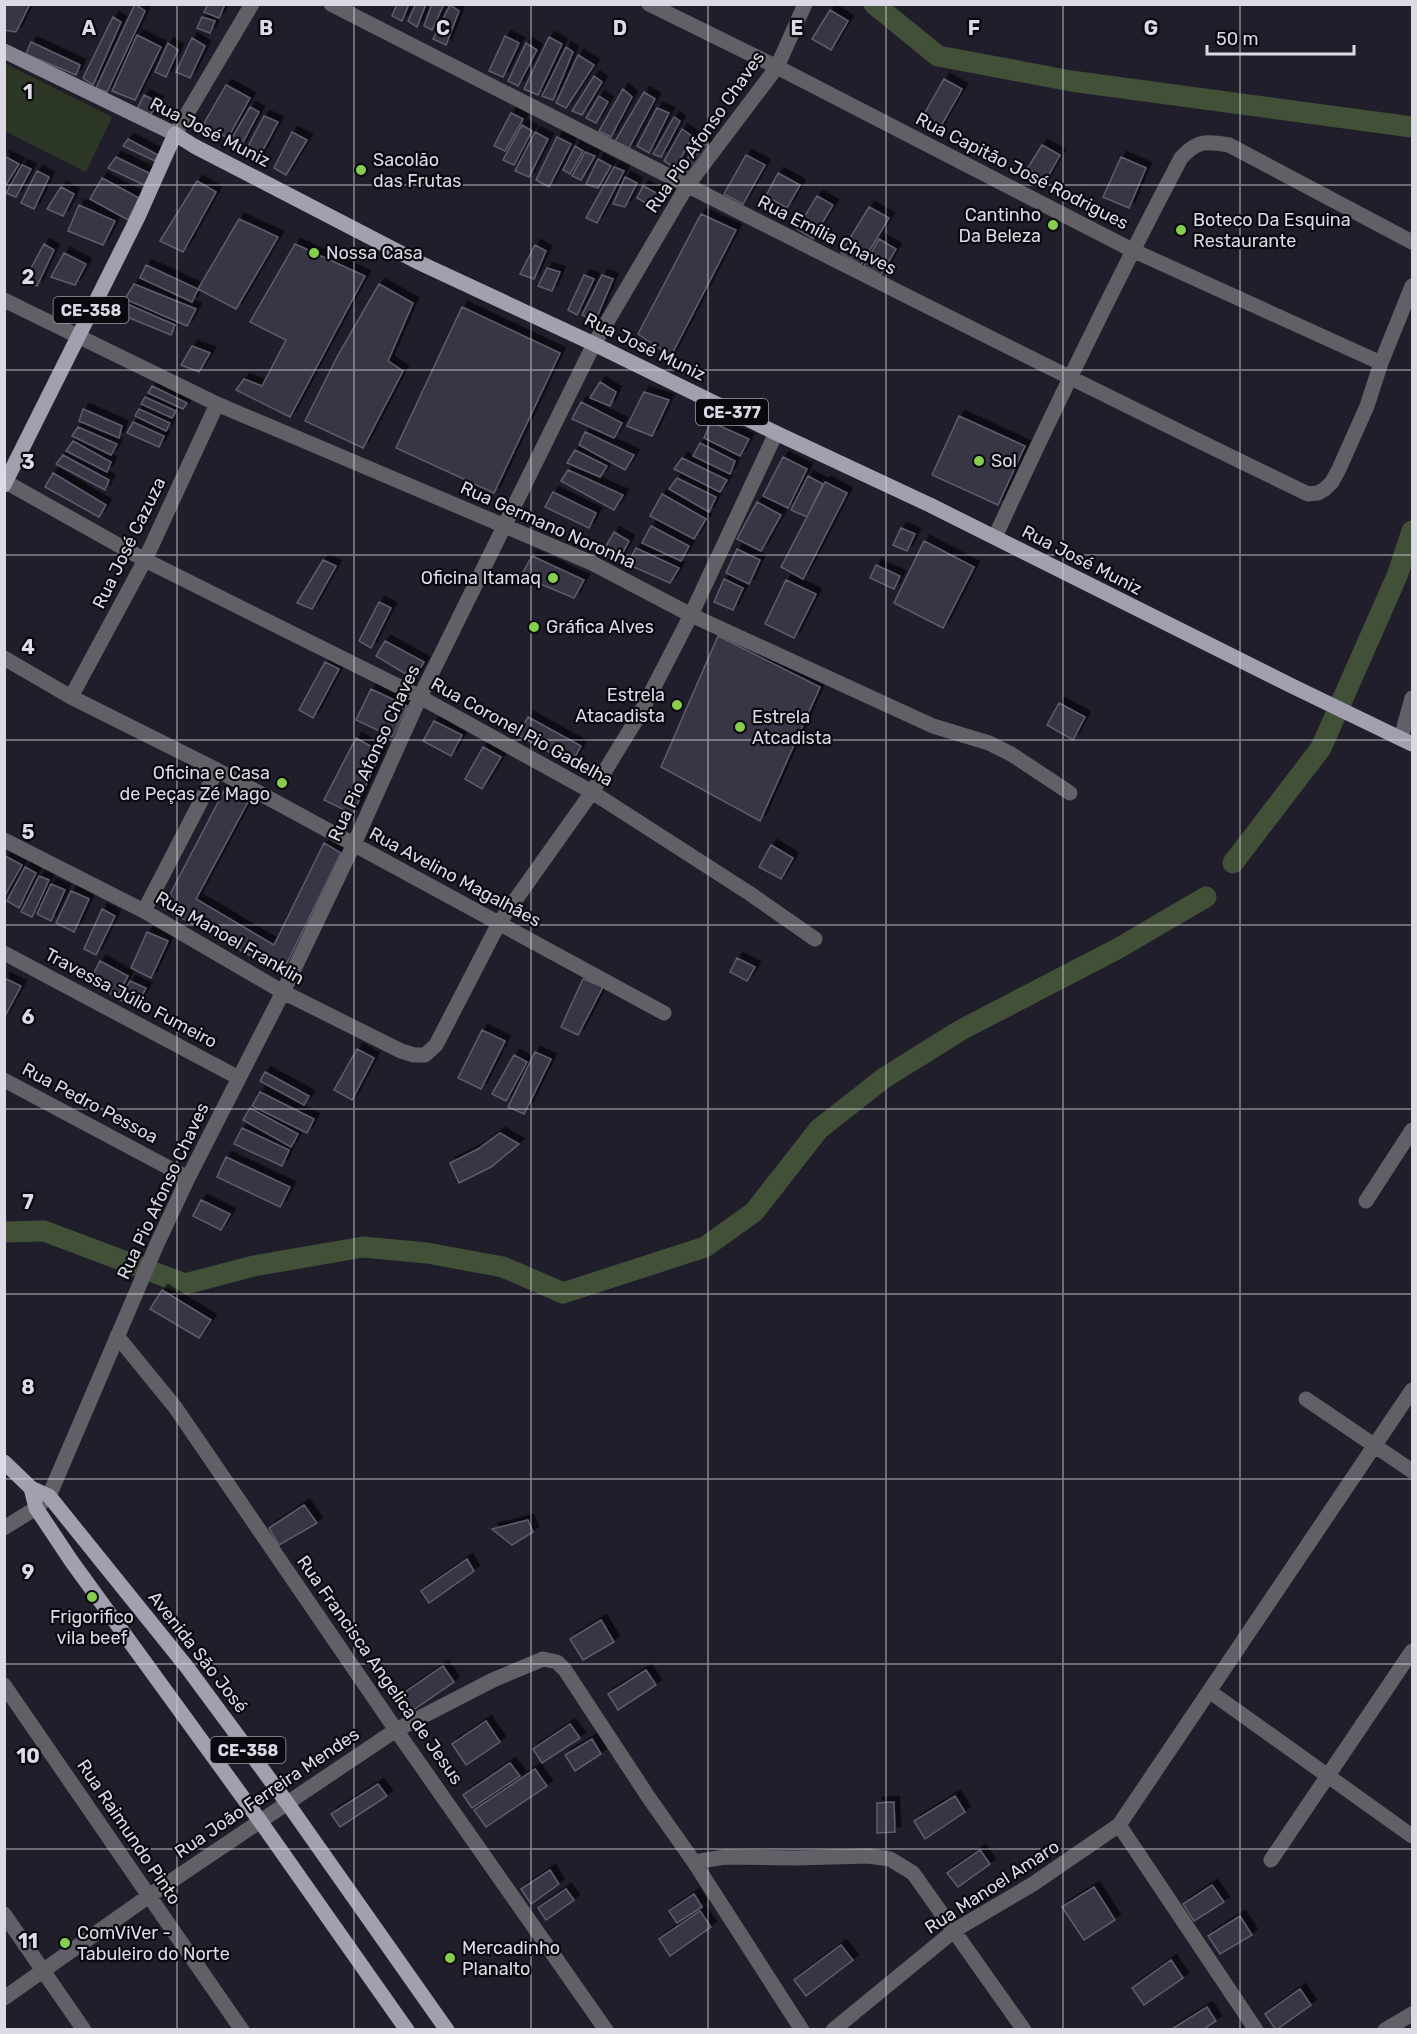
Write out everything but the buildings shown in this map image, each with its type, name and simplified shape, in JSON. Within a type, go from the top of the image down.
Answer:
[{"type":"main road","name":"Rua José Muniz","points":[[4,51],[175,134],[420,263],[930,505],[1407,741]]},
{"type":"main road","name":"CE-358","points":[[5,483],[138,217],[175,134]]},
{"type":"main road","name":"Avenida São José","points":[[4,1462],[31,1488],[49,1496],[186,1666],[288,1804],[447,2030]]},
{"type":"main road","name":"CE-358","points":[[31,1488],[36,1508],[72,1562],[260,1821],[407,2030]]},
{"type":"street","points":[[175,134],[252,4]]},
{"type":"street","name":"Rua Emília Chaves","points":[[331,4],[1069,378],[1308,494],[1318,493],[1332,482],[1362,417],[1381,363]]},
{"type":"street","name":"Rua Capitão José Rodrigues","points":[[649,4],[777,67],[1132,250],[1381,363]]},
{"type":"street","name":"Rua Pio Afonso Chaves","points":[[4,1528],[36,1508],[49,1496],[188,1178],[283,992],[354,844],[420,697],[594,344],[687,186],[777,67],[805,4]]},
{"type":"street","points":[[994,537],[1132,250],[1181,158],[1192,145],[1210,142],[1229,145],[1413,242]]},
{"type":"street","points":[[1381,363],[1413,286]]},
{"type":"street","name":"Rua Germano Noronha","points":[[4,300],[217,404],[591,563],[692,615],[933,726],[990,743],[1011,754],[1070,793]]},
{"type":"street","name":"Rua José Cazuza","points":[[71,697],[145,560],[217,404]]},
{"type":"street","points":[[499,922],[591,792],[641,712],[692,615],[776,433]]},
{"type":"street","name":"Rua Coronel Pio Gadelha","points":[[5,483],[145,560],[420,697],[591,792],[749,893],[815,939]]},
{"type":"street","name":"Rua Avelino Magalhães","points":[[4,658],[71,697],[218,770],[664,1013]]},
{"type":"street","points":[[1407,741],[1413,698]]},
{"type":"street","points":[[144,911],[218,770]]},
{"type":"street","name":"Rua Manoel Franklin","points":[[4,840],[144,911],[283,992],[407,1053],[425,1055],[436,1045],[499,922]]},
{"type":"street","name":"Travessa Júlio Fumeiro","points":[[4,953],[238,1078]]},
{"type":"street","name":"Rua Pedro Pessoa","points":[[4,1080],[188,1178]]},
{"type":"street","points":[[1366,1202],[1413,1130]]},
{"type":"street","name":"Rua Francisca Angelica de Jesus","points":[[117,1336],[175,1407],[396,1730],[606,2030]]},
{"type":"street","points":[[1256,2030],[1119,1825],[1413,1390]]},
{"type":"street","points":[[1306,1399],[1413,1471]]},
{"type":"street","points":[[1271,1860],[1413,1651]]},
{"type":"street","name":"Rua João Ferreira Mendes","points":[[4,1998],[149,1896],[396,1730],[493,1680],[543,1659],[557,1662],[565,1670],[694,1862]]},
{"type":"street","name":"Rua Raimundo Pinto","points":[[4,1685],[243,2030]]},
{"type":"street","points":[[1209,1691],[1413,1836]]},
{"type":"street","name":"Rua Manoel Amaro","points":[[833,2030],[956,1930],[1033,1884],[1119,1825]]},
{"type":"street","points":[[802,2030],[694,1862],[725,1857],[868,1856],[890,1859],[913,1873],[956,1930],[1024,2030]]},
{"type":"street","points":[[4,1914],[84,2030]]},
{"type":"street","points":[[1385,2030],[1413,2014]]},
{"type":"green space","points":[[4,63],[112,117],[86,172],[5,131]]},
{"type":"waterway","points":[[874,4],[938,56],[1071,81],[1412,127]]},
{"type":"waterway","points":[[1233,863],[1321,748],[1397,576],[1412,531]]},
{"type":"waterway","points":[[4,1232],[44,1231],[185,1284],[254,1266],[363,1247],[427,1253],[503,1267],[563,1293],[705,1247],[754,1212],[819,1129],[884,1078],[961,1030],[1117,949],[1206,897]]},
{"type":"place","name":"Sacolão das Frutas","points":[[361,170]]},
{"type":"place","name":"Cantinho Da Beleza","points":[[1053,225]]},
{"type":"place","name":"Boteco Da Esquina Restaurante","points":[[1181,230]]},
{"type":"place","name":"Nossa Casa","points":[[314,253]]},
{"type":"place","name":"Sol","points":[[979,461]]},
{"type":"place","name":"Oficina Itamaq","points":[[553,578]]},
{"type":"place","name":"Gráfica Alves","points":[[534,627]]},
{"type":"place","name":"Estrela Atacadista","points":[[677,705]]},
{"type":"place","name":"Estrela Atcadista","points":[[740,727]]},
{"type":"place","name":"Oficina e Casa de Peças Zé Mago","points":[[282,783]]},
{"type":"place","name":"Frigorifico vila beef","points":[[92,1597]]},
{"type":"place","name":"ComViVer - Tabuleiro do Norte","points":[[65,1943]]},
{"type":"place","name":"Mercadinho Planalto","points":[[450,1958]]}]
